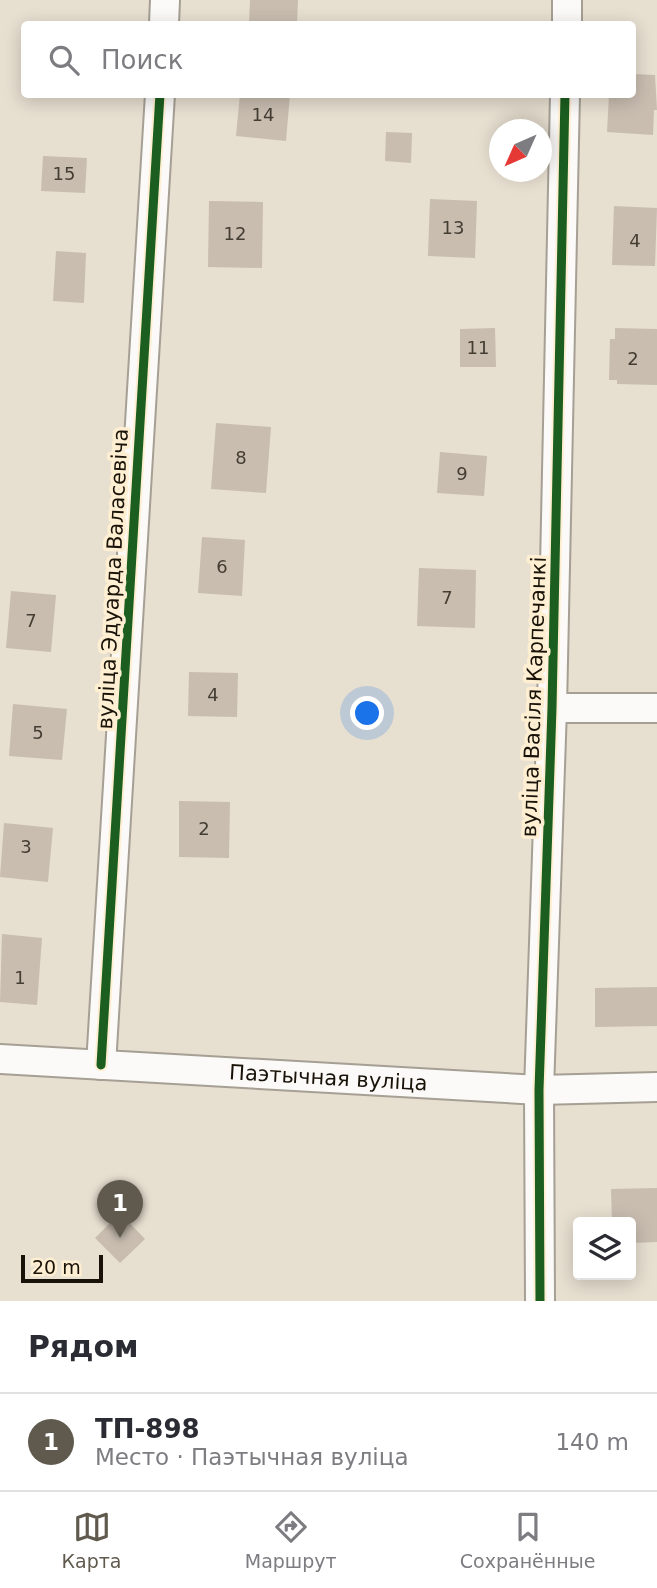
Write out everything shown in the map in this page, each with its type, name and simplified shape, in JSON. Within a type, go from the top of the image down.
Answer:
[{"type":"street","points":[[164,21],[165,0]]},
{"type":"street","points":[[566,21],[567,0]]},
{"type":"street","name":"вуліца Эдуарда Валасевіча","points":[[101,1065],[160,98]]},
{"type":"street","name":"вуліца Васіля Карпечанкі","points":[[540,1301],[539,1090],[552,708],[565,98]]},
{"type":"street","points":[[552,708],[657,708]]},
{"type":"street","name":"Паэтычная вуліца","points":[[0,1059],[539,1090],[657,1087]]},
{"type":"building","points":[[250,0],[298,0],[297,21],[249,21]]},
{"type":"building","points":[[636,74],[655,75],[657,110],[654,110],[653,135],[607,132],[609,98],[636,98]]},
{"type":"building","points":[[240,98],[290,98],[286,141],[236,136]]},
{"type":"building","points":[[386,132],[412,133],[411,163],[385,161]]},
{"type":"building","points":[[43,156],[87,158],[85,193],[41,191]]},
{"type":"building","points":[[430,199],[477,201],[475,258],[428,256]]},
{"type":"building","points":[[209,201],[263,202],[262,268],[208,267]]},
{"type":"building","points":[[614,206],[657,208],[655,266],[612,265]]},
{"type":"building","points":[[56,251],[86,253],[84,303],[53,301]]},
{"type":"building","points":[[495,328],[496,367],[460,367],[460,329]]},
{"type":"building","points":[[615,328],[657,329],[657,385],[617,384],[617,380],[609,380],[610,339],[615,339]]},
{"type":"building","points":[[216,423],[271,427],[266,493],[211,489]]},
{"type":"building","points":[[440,452],[487,456],[484,496],[437,493]]},
{"type":"building","points":[[202,537],[245,540],[242,596],[198,593]]},
{"type":"building","points":[[419,568],[476,570],[475,628],[417,626]]},
{"type":"building","points":[[11,591],[56,595],[51,652],[6,648]]},
{"type":"building","points":[[189,672],[238,673],[237,717],[188,716]]},
{"type":"building","points":[[13,704],[67,709],[62,760],[9,756]]},
{"type":"building","points":[[179,801],[230,802],[229,858],[179,857]]},
{"type":"building","points":[[4,823],[53,828],[48,882],[0,877]]},
{"type":"building","points":[[2,934],[42,938],[37,1005],[0,1002]]},
{"type":"building","points":[[657,987],[657,1026],[595,1027],[595,988]]},
{"type":"building","points":[[657,1188],[657,1242],[636,1243],[636,1217],[612,1217],[611,1189]]},
{"type":"building","points":[[120,1213],[145,1239],[120,1263],[95,1238]]},
{"type":"cycle path","points":[[101,1065],[160,98]]},
{"type":"cycle path","points":[[540,1301],[539,1090],[552,708],[565,98]]},
{"type":"place","name":"ТП-898","points":[[120,1238]]}]
